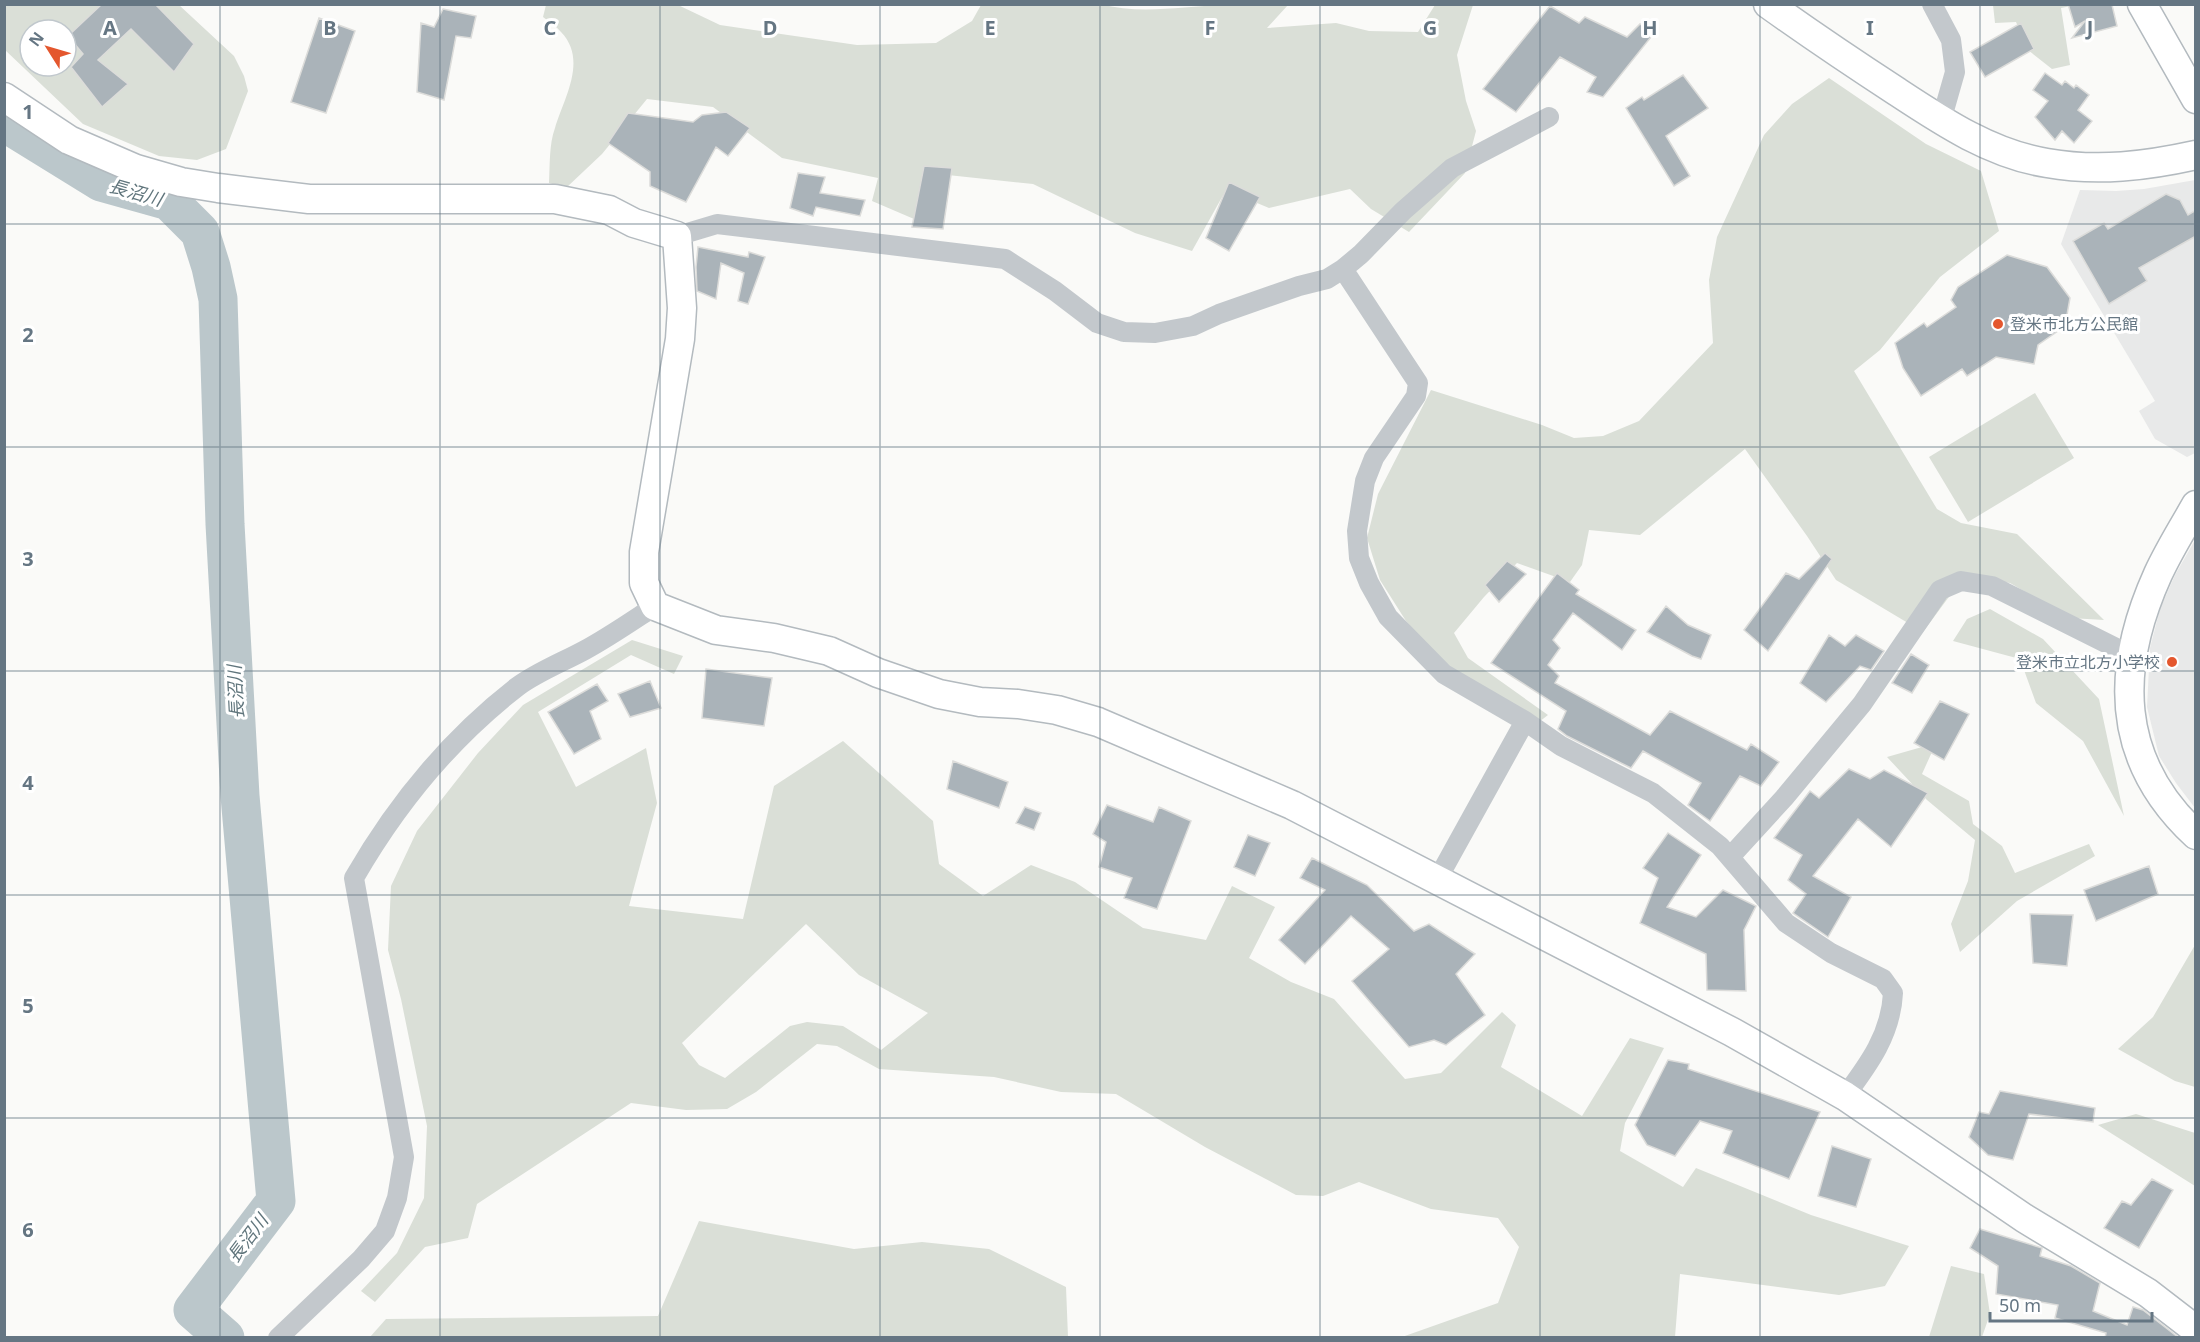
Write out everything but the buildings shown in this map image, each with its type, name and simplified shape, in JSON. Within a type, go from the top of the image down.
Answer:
[{"type":"street","points":[[1768,4],[1941,121],[1979,141],[2015,155],[2045,163],[2082,168],[2120,168],[2158,164],[2196,155]]},
{"type":"street","points":[[1932,4],[1951,40],[1955,72],[1941,121]]},
{"type":"street","points":[[2142,4],[2196,99]]},
{"type":"street","points":[[4,97],[79,145],[136,170],[181,182],[309,199],[555,199],[609,210],[634,223],[677,236],[717,224],[1005,258],[1097,322],[1124,332],[1155,333],[1193,326],[1219,314],[1299,285],[1327,279],[1361,254],[1403,211],[1452,168],[1549,117]]},
{"type":"street","points":[[677,236],[682,308],[680,339],[644,552],[644,583],[655,606],[716,630],[774,638],[829,651],[878,673],[939,694],[980,702],[1018,704],[1057,710],[1098,722],[1292,805],[1732,1032],[1845,1096],[2024,1218],[2148,1293],[2196,1330]]},
{"type":"street","points":[[1343,269],[1418,383],[1416,396],[1374,458],[1365,482],[1357,531],[1359,558],[1369,583],[1388,617],[1444,674],[1525,721],[1561,746],[1653,793],[1720,846],[1786,923],[1831,953],[1883,979],[1893,993],[1888,1022],[1874,1057],[1845,1096]]},
{"type":"street","points":[[2196,505],[2159,572],[2146,604],[2135,636],[2130,669],[2132,728],[2147,770],[2166,801],[2196,835]]},
{"type":"street","points":[[1730,857],[1784,798],[1862,704],[1940,590],[1961,581],[1992,586],[2132,656]]},
{"type":"street","points":[[278,1338],[361,1259],[385,1231],[397,1198],[404,1157],[354,878],[395,812],[433,766],[518,686],[588,649],[655,606]]},
{"type":"street","points":[[1437,880],[1525,721]]},
{"type":"shaded area","points":[[1100,4],[1131,9],[1288,5],[1267,28],[1336,23],[1369,31],[1418,32],[1435,5],[1473,5],[1457,55],[1466,101],[1476,131],[1465,173],[1409,232],[1371,209],[1350,189],[1269,208],[1226,190],[1192,251],[1135,233],[1033,184],[929,173],[914,219],[872,201],[878,178],[782,158],[713,107],[647,99],[602,154],[566,188],[549,183],[552,141],[572,79],[573,55],[569,43],[559,30],[543,17],[546,5],[678,5],[720,25],[857,45],[936,43],[972,21],[981,5]]},
{"type":"shaded area","points":[[4,5],[179,5],[234,56],[244,76],[248,91],[226,149],[197,160],[159,156],[83,124],[35,78],[78,78],[78,18],[18,18],[18,62],[5,50]]},
{"type":"shaded area","points":[[1993,5],[2076,5],[2061,8],[2070,65],[2052,69],[2028,50],[2016,22],[1995,23]]},
{"type":"shaded area","points":[[1829,78],[1926,144],[1981,171],[1999,231],[1940,277],[1880,350],[1854,371],[1937,509],[1961,523],[2017,534],[2104,620],[2070,618],[2010,583],[1978,578],[1951,594],[1923,632],[1836,580],[1745,449],[1640,535],[1589,530],[1582,565],[1570,582],[1517,563],[1454,633],[1468,658],[1548,715],[1526,732],[1460,687],[1406,621],[1380,580],[1367,538],[1378,494],[1431,390],[1542,425],[1574,438],[1603,436],[1639,421],[1713,343],[1709,280],[1717,237],[1764,135],[1792,104]]},
{"type":"shaded area","points":[[2195,180],[2195,453],[2187,457],[2155,439],[2139,411],[2155,401],[2061,244],[2080,190],[2144,189]]},
{"type":"shaded area","points":[[2035,393],[2074,458],[1968,522],[1929,457]]},
{"type":"shaded area","name":"登米市立北方小学校","points":[[2195,540],[2196,808],[2176,783],[2159,756],[2147,707],[2150,648],[2160,609],[2175,575]]},
{"type":"shaded area","points":[[1990,609],[2043,639],[2099,699],[2124,816],[2083,741],[2036,703],[2020,659],[1953,641],[1967,619]]},
{"type":"shaded area","points":[[632,640],[683,656],[674,674],[631,655],[538,712],[576,787],[646,748],[657,803],[629,906],[743,919],[774,786],[843,741],[933,821],[939,864],[983,896],[1031,865],[1075,882],[1143,928],[1206,940],[1232,886],[1275,907],[1249,958],[1291,982],[1334,999],[1405,1079],[1441,1073],[1502,1012],[1516,1025],[1501,1067],[1582,1116],[1630,1038],[1664,1048],[1625,1123],[1620,1151],[1683,1187],[1696,1168],[1811,1215],[1909,1246],[1885,1286],[1839,1295],[1680,1274],[1675,1337],[1402,1337],[1498,1303],[1519,1247],[1498,1218],[1431,1209],[1359,1182],[1323,1196],[1296,1195],[1205,1147],[1116,1094],[1061,1092],[994,1077],[879,1069],[837,1046],[817,1044],[756,1092],[727,1109],[686,1110],[631,1103],[477,1204],[468,1238],[425,1247],[375,1302],[361,1291],[397,1253],[424,1198],[427,1126],[401,999],[388,950],[391,886],[417,831],[478,753],[523,705]],"holes":[[[806,924],[859,975],[928,1013],[881,1050],[843,1026],[807,1022],[790,1026],[725,1078],[699,1065],[682,1043]]]},
{"type":"shaded area","points":[[1936,743],[1922,774],[1969,801],[1973,824],[2002,846],[2015,873],[2089,844],[2095,856],[2017,901],[1960,952],[1951,924],[1968,881],[1975,840],[1927,800],[1887,757]]},
{"type":"shaded area","points":[[2195,945],[2195,1087],[2175,1081],[2118,1049],[2153,1017]]},
{"type":"shaded area","points":[[2136,1114],[2195,1133],[2195,1186],[2098,1125]]},
{"type":"shaded area","points":[[699,1221],[854,1249],[922,1242],[989,1249],[1066,1287],[1068,1337],[370,1337],[386,1319],[658,1316]]},
{"type":"shaded area","points":[[1951,1266],[1984,1274],[1990,1314],[1982,1337],[1929,1337]]},
{"type":"waterway","name":"長沼川","points":[[4,122],[101,182],[169,201],[200,232],[218,299],[225,524],[240,796],[276,1201],[193,1310],[225,1338]]},
{"type":"place","name":"登米市北方公民館","points":[[1998,324]]},
{"type":"place","name":"登米市立北方小学校","points":[[2172,662]]}]
